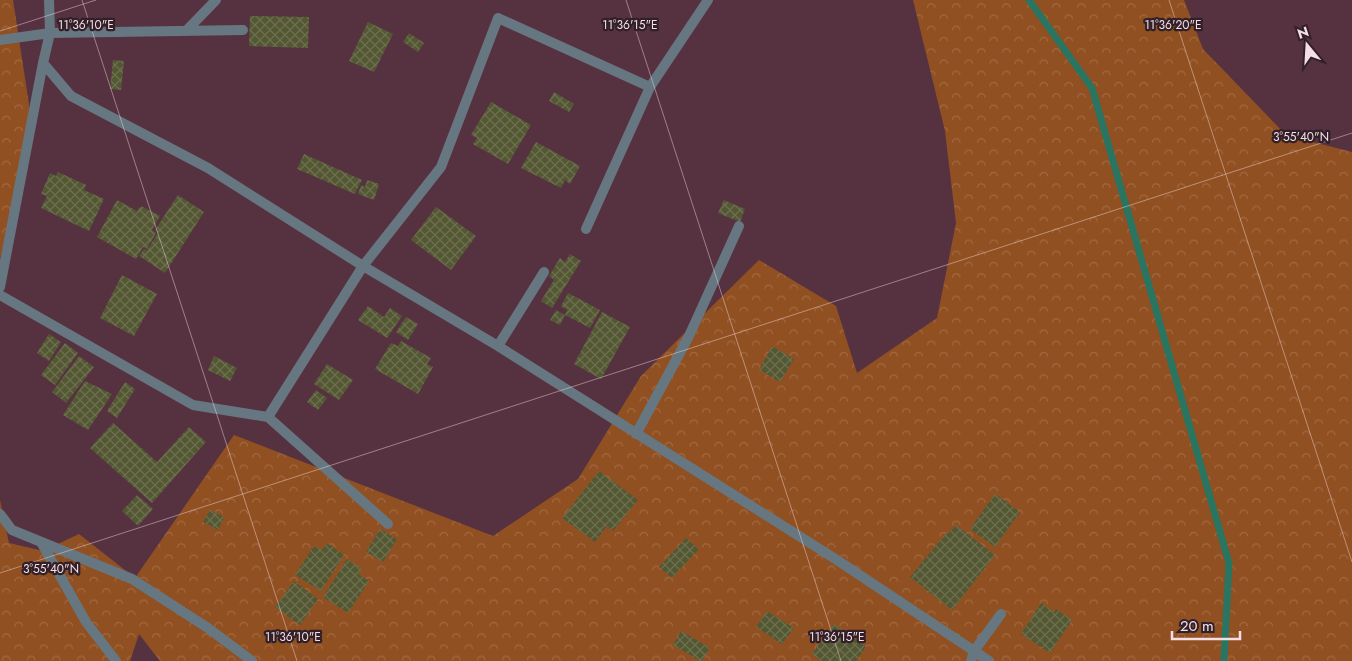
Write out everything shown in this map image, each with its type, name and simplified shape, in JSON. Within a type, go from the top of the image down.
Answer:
[{"type":"street","points":[[0,287],[50,33],[49,0]]},
{"type":"street","points":[[187,30],[216,0]]},
{"type":"street","points":[[586,228],[650,87],[708,0]]},
{"type":"street","points":[[268,417],[363,266],[441,166],[498,18],[650,87]]},
{"type":"street","points":[[0,40],[50,33],[243,30]]},
{"type":"street","points":[[43,63],[71,96],[208,168],[363,266],[498,346],[837,560],[972,656],[988,661]]},
{"type":"street","points":[[636,434],[689,336],[739,226]]},
{"type":"street","points":[[498,346],[544,272]]},
{"type":"street","points":[[0,295],[193,405],[268,417],[388,524]]},
{"type":"street","points":[[0,514],[12,530],[132,579],[208,628],[252,661]]},
{"type":"street","points":[[41,542],[86,622],[116,661]]},
{"type":"street","points":[[972,656],[1001,614]]},
{"type":"green space","points":[[0,0],[13,0],[32,124],[0,259]]},
{"type":"green space","points":[[913,0],[1184,0],[1203,49],[1286,135],[1352,152],[1352,661],[160,661],[139,634],[130,661],[0,661],[0,500],[9,543],[43,551],[79,534],[135,578],[234,435],[493,536],[578,479],[641,376],[759,260],[836,306],[857,373],[937,318],[956,223],[945,131]]},
{"type":"building","points":[[250,16],[309,17],[308,48],[249,46]]},
{"type":"building","points":[[368,22],[393,34],[374,72],[349,61]]},
{"type":"building","points":[[409,33],[424,43],[418,52],[403,42]]},
{"type":"building","points":[[113,60],[124,61],[121,90],[110,89]]},
{"type":"building","points":[[554,92],[574,104],[569,112],[549,101]]},
{"type":"building","points":[[491,102],[531,125],[508,164],[473,144],[477,138],[471,135]]},
{"type":"building","points":[[536,142],[580,166],[570,184],[565,180],[561,188],[521,168]]},
{"type":"building","points":[[304,154],[362,180],[355,194],[297,169]]},
{"type":"building","points":[[58,172],[86,185],[84,190],[104,199],[89,231],[41,208],[47,196],[41,194],[50,173],[56,176]]},
{"type":"building","points":[[367,180],[379,184],[374,200],[358,194],[361,185],[365,187]]},
{"type":"building","points":[[178,195],[204,212],[165,273],[139,256],[144,249],[147,250],[158,233],[155,230]]},
{"type":"building","points":[[117,200],[137,211],[141,206],[160,216],[152,230],[156,233],[147,249],[143,247],[136,259],[97,237]]},
{"type":"building","points":[[724,200],[745,209],[740,222],[718,213]]},
{"type":"building","points":[[436,207],[476,236],[451,270],[411,240]]},
{"type":"building","points":[[570,254],[581,261],[552,308],[541,301],[554,280],[549,276],[560,258],[565,262]]},
{"type":"building","points":[[122,275],[157,294],[134,336],[100,318]]},
{"type":"building","points":[[568,293],[600,310],[590,328],[565,315],[567,310],[561,306]]},
{"type":"building","points":[[368,306],[384,317],[390,308],[402,316],[387,338],[358,320]]},
{"type":"building","points":[[556,310],[565,315],[560,325],[550,320]]},
{"type":"building","points":[[602,312],[630,327],[601,379],[574,364]]},
{"type":"building","points":[[406,317],[418,324],[408,340],[396,332]]},
{"type":"building","points":[[49,334],[61,342],[49,361],[37,353]]},
{"type":"building","points":[[401,341],[431,358],[427,364],[433,367],[418,394],[375,369],[391,343],[398,346]]},
{"type":"building","points":[[65,343],[78,353],[55,385],[41,375]]},
{"type":"building","points":[[772,346],[794,359],[780,382],[759,370]]},
{"type":"building","points":[[79,356],[94,367],[66,403],[52,392]]},
{"type":"building","points":[[214,356],[237,368],[230,381],[208,370]]},
{"type":"building","points":[[327,364],[353,380],[339,400],[314,384]]},
{"type":"building","points":[[85,381],[112,394],[88,430],[63,415]]},
{"type":"building","points":[[125,382],[135,389],[117,418],[107,411]]},
{"type":"building","points":[[316,390],[327,398],[318,410],[307,402]]},
{"type":"building","points":[[113,423],[157,462],[189,427],[206,442],[152,503],[90,448]]},
{"type":"building","points":[[599,471],[638,500],[613,531],[607,526],[595,542],[562,518]]},
{"type":"building","points":[[995,494],[1020,512],[995,547],[970,529]]},
{"type":"building","points":[[137,495],[153,509],[138,526],[122,511]]},
{"type":"building","points":[[210,510],[224,517],[218,530],[203,522]]},
{"type":"building","points":[[956,525],[995,555],[952,610],[910,577],[947,532],[949,533]]},
{"type":"building","points":[[380,529],[397,539],[383,562],[366,552]]},
{"type":"building","points":[[686,538],[699,549],[672,578],[659,567]]},
{"type":"building","points":[[327,543],[344,555],[321,591],[295,575],[314,546],[322,550]]},
{"type":"building","points":[[347,559],[362,569],[358,574],[369,581],[348,613],[323,597]]},
{"type":"building","points":[[294,581],[318,599],[300,625],[275,607]]},
{"type":"building","points":[[1041,603],[1054,612],[1056,609],[1072,620],[1050,653],[1021,634]]},
{"type":"building","points":[[767,611],[794,628],[782,644],[756,627]]},
{"type":"building","points":[[834,624],[866,647],[856,661],[822,661],[812,654]]},
{"type":"building","points":[[681,631],[710,648],[702,661],[673,645]]},
{"type":"waterway","points":[[1029,0],[1092,88],[1229,563],[1224,661]]}]
